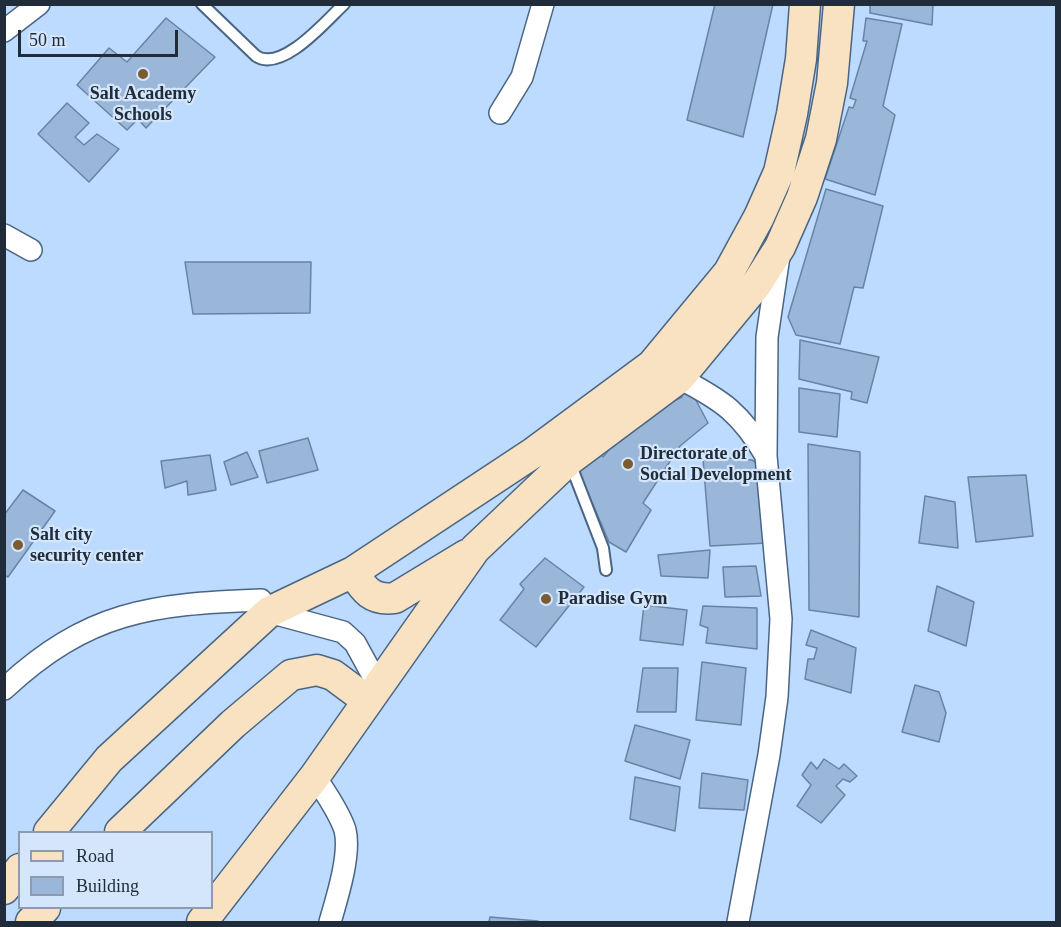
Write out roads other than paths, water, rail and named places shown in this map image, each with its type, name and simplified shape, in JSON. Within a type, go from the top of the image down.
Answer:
[{"type":"main road","points":[[51,831],[109,759],[269,612],[353,572],[533,453],[651,365],[729,272],[759,218],[781,163],[801,58],[805,4]]},
{"type":"main road","points":[[213,908],[315,776],[475,549],[569,460],[679,378],[750,292],[780,247],[802,197],[821,139],[832,82],[839,4]]},
{"type":"main road","points":[[353,572],[361,586],[374,597],[395,598],[475,549]]},
{"type":"main road","points":[[121,831],[233,724],[291,675],[317,670],[373,693]]},
{"type":"main road","points":[[4,889],[18,872]]},
{"type":"main road","points":[[31,922],[44,909]]},
{"type":"main road","points":[[202,922],[212,909]]},
{"type":"street","points":[[4,31],[39,4]]},
{"type":"street","points":[[500,113],[522,77],[543,4]]},
{"type":"street","points":[[4,235],[31,250]]},
{"type":"street","points":[[738,922],[770,755],[777,697],[781,619],[766,456],[767,337],[780,247]]},
{"type":"street","points":[[679,378],[708,393],[739,416],[750,428],[766,456]]},
{"type":"street","points":[[4,689],[55,647],[85,630],[117,618],[187,604],[261,600],[269,612],[343,632],[355,643],[373,693]]},
{"type":"street","points":[[315,776],[341,820],[346,836],[340,883],[330,922]]},
{"type":"lane","points":[[202,4],[256,56],[267,60],[279,58],[299,46],[344,4]]},
{"type":"lane","points":[[569,460],[603,548],[606,570]]},
{"type":"place","name":"Salt Academy Schools","points":[[143,74]]},
{"type":"place","name":"Directorate of Social Development","points":[[628,464]]},
{"type":"place","name":"Salt city security center","points":[[18,545]]},
{"type":"place","name":"Paradise Gym","points":[[546,599]]}]
